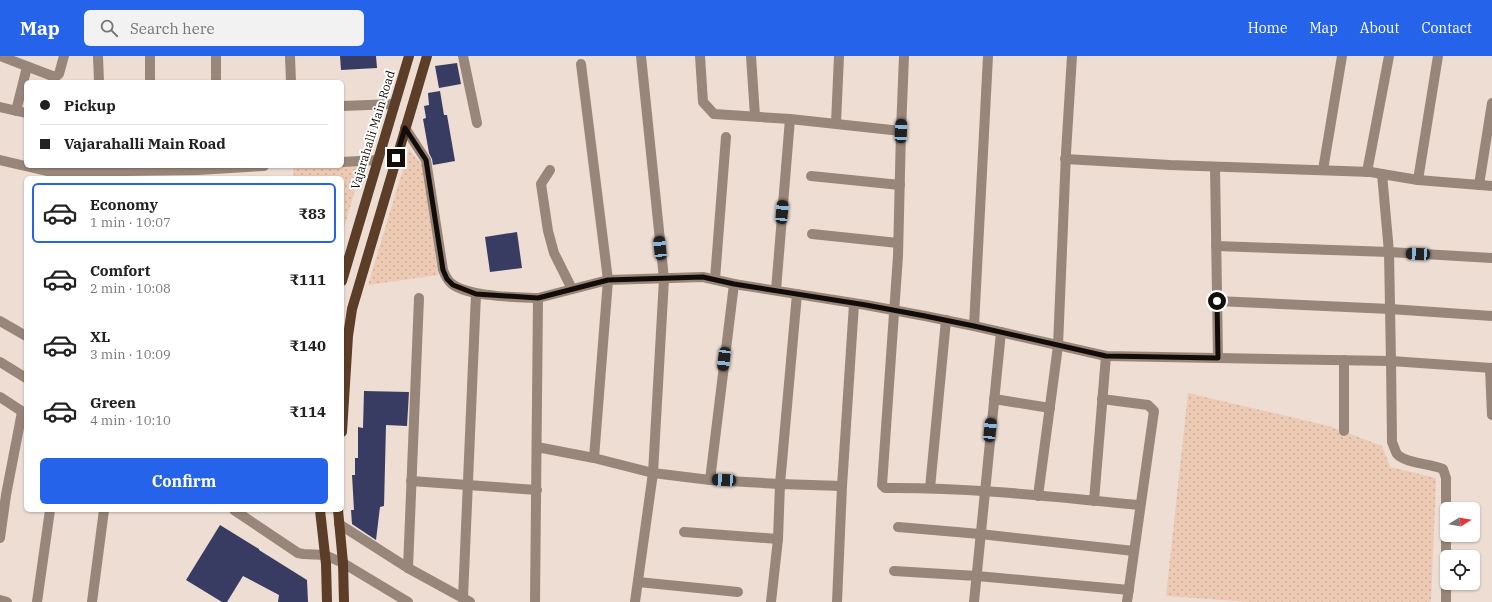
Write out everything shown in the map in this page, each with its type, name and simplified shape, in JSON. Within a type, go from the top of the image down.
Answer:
[{"type":"main road","name":"Vajarahalli Main Road","points":[[344,274],[409,56]]},
{"type":"main road","points":[[344,400],[348,336],[352,308],[427,56]]},
{"type":"main road","points":[[320,512],[325,555],[327,602]]},
{"type":"main road","points":[[338,512],[343,563],[344,602]]},
{"type":"street","points":[[0,56],[55,77],[59,74],[64,56]]},
{"type":"street","points":[[98,56],[99,80]]},
{"type":"street","points":[[150,56],[150,80]]},
{"type":"street","points":[[216,56],[216,80]]},
{"type":"street","points":[[290,56],[291,80]]},
{"type":"street","points":[[463,56],[477,123]]},
{"type":"street","points":[[635,602],[653,473],[664,279],[641,56]]},
{"type":"street","points":[[700,56],[704,102],[714,114],[836,123],[901,131]]},
{"type":"street","points":[[751,56],[755,116]]},
{"type":"street","points":[[836,123],[839,56]]},
{"type":"street","points":[[904,56],[895,310],[882,485],[885,488],[930,488],[984,491],[1139,505]]},
{"type":"street","points":[[974,326],[988,56]]},
{"type":"street","points":[[1038,496],[1058,346],[1072,56]]},
{"type":"street","points":[[1323,170],[1342,56]]},
{"type":"street","points":[[1367,172],[1389,56]]},
{"type":"street","points":[[1418,180],[1438,56]]},
{"type":"street","points":[[581,64],[608,280],[594,458]]},
{"type":"street","points":[[25,80],[27,67]]},
{"type":"street","points":[[0,107],[21,112],[24,90]]},
{"type":"street","points":[[344,106],[394,104]]},
{"type":"street","points":[[1479,185],[1492,104]]},
{"type":"street","points":[[776,290],[790,119]]},
{"type":"street","points":[[405,128],[426,160],[443,270],[447,279],[453,285],[476,294],[538,298],[608,280],[703,277],[734,284],[895,310],[1106,356],[1391,361],[1491,368],[1492,415]]},
{"type":"street","points":[[715,279],[726,137]]},
{"type":"street","points":[[1066,159],[1215,167],[1367,172],[1418,180],[1492,186]]},
{"type":"street","points":[[0,160],[24,168]]},
{"type":"street","points":[[344,162],[378,160]]},
{"type":"street","points":[[1215,167],[1218,358]]},
{"type":"street","points":[[25,168],[44,174],[51,172],[198,174],[248,168]]},
{"type":"street","points":[[550,170],[541,184],[548,231],[554,253],[572,289]]},
{"type":"street","points":[[1382,174],[1389,252],[1392,442],[1397,453],[1403,459],[1443,469],[1446,478],[1446,602]]},
{"type":"street","points":[[811,176],[900,185]]},
{"type":"street","points":[[812,234],[898,243]]},
{"type":"street","points":[[1216,246],[1389,252],[1492,258]]},
{"type":"street","points":[[710,480],[734,284]]},
{"type":"street","points":[[339,524],[408,568],[466,600],[468,485],[476,294]]},
{"type":"street","points":[[771,602],[778,539],[780,484],[797,294]]},
{"type":"street","points":[[408,568],[418,298]]},
{"type":"street","points":[[535,602],[538,298]]},
{"type":"street","points":[[1217,301],[1390,309],[1492,316]]},
{"type":"street","points":[[837,602],[842,486],[854,304]]},
{"type":"street","points":[[930,488],[946,320]]},
{"type":"street","points":[[0,321],[24,335]]},
{"type":"street","points":[[974,602],[1001,332]]},
{"type":"street","points":[[1094,501],[1106,356]]},
{"type":"street","points":[[1344,360],[1344,431]]},
{"type":"street","points":[[0,362],[24,377]]},
{"type":"street","points":[[0,397],[24,413],[3,494],[0,538]]},
{"type":"street","points":[[994,399],[1050,408]]},
{"type":"street","points":[[1102,399],[1148,405],[1154,411],[1139,505],[1127,602]]},
{"type":"street","points":[[537,447],[594,458],[653,473],[710,480],[842,486]]},
{"type":"street","points":[[412,481],[537,490]]},
{"type":"street","points":[[38,602],[50,512]]},
{"type":"street","points":[[92,602],[104,512]]},
{"type":"street","points":[[237,512],[298,553],[325,555],[343,563],[408,602]]},
{"type":"street","points":[[898,527],[980,534],[1134,551]]},
{"type":"street","points":[[684,532],[778,539]]},
{"type":"street","points":[[894,571],[977,576],[1129,590]]},
{"type":"street","points":[[638,582],[738,592]]},
{"type":"street","points":[[0,600],[7,602]]},
{"type":"shaded area","points":[[409,149],[423,166],[438,275],[368,285]]},
{"type":"shaded area","points":[[362,165],[344,228],[344,176],[294,176],[293,168],[344,168],[344,166]]},
{"type":"shaded area","points":[[1188,393],[1329,426],[1382,446],[1390,467],[1436,478],[1431,602],[1251,602],[1166,596]]},
{"type":"building","points":[[340,56],[376,56],[377,68],[341,70]]},
{"type":"building","points":[[457,63],[461,84],[439,88],[435,66]]},
{"type":"building","points":[[440,91],[444,115],[447,115],[455,161],[433,165],[429,153],[423,119],[426,118],[424,106],[429,105],[428,93]]},
{"type":"building","points":[[517,232],[522,268],[490,272],[485,237]]},
{"type":"building","points":[[364,391],[409,392],[407,426],[386,425],[384,506],[380,507],[376,540],[352,524],[351,510],[354,510],[352,475],[355,475],[355,458],[358,458],[358,427],[363,428]]},
{"type":"building","points":[[220,525],[307,580],[308,602],[278,602],[279,595],[243,576],[227,602],[222,602],[186,580]]},
{"type":"route","points":[[396,158],[405,128],[426,160],[443,270],[447,279],[453,285],[476,294],[538,298],[564,290],[608,280],[703,277],[734,284],[895,310],[1106,356],[1218,358],[1217,301]]}]
